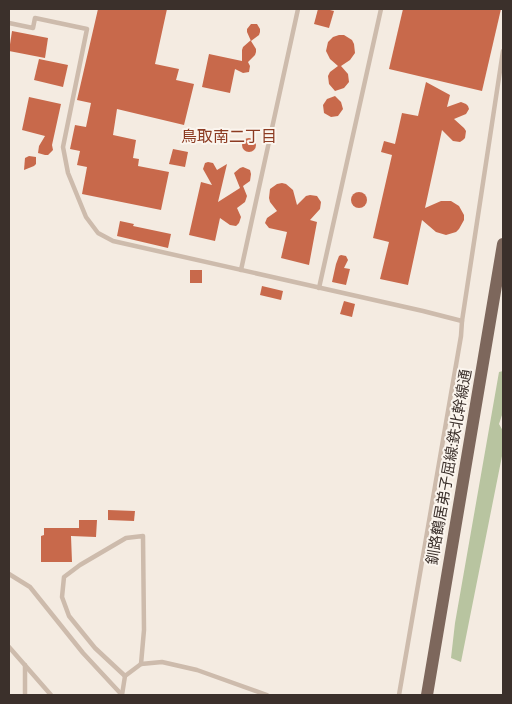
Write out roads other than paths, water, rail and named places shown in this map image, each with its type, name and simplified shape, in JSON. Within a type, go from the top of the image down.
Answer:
[{"type":"main road","name":"釧路鶴居弟子屈線:鉄北幹線通","points":[[427,695],[503,244]]},
{"type":"lane","points":[[241,270],[298,9]]},
{"type":"lane","points":[[318,288],[381,9]]},
{"type":"lane","points":[[9,23],[33,28],[35,18],[87,29],[63,147],[68,173],[86,218],[98,233],[113,241],[462,321]]},
{"type":"lane","points":[[399,695],[460,346],[462,321],[503,51]]},
{"type":"lane","points":[[125,676],[95,648],[69,616],[62,597],[64,577],[80,565],[126,538],[143,536],[144,630],[141,664]]},
{"type":"lane","points":[[9,574],[30,587],[83,653],[122,695]]},
{"type":"lane","points":[[9,647],[51,695]]},
{"type":"lane","points":[[122,695],[125,676],[141,664],[162,662],[196,670],[267,695]]},
{"type":"lane","points":[[25,665],[25,695]]},
{"type":"district","name":"鳥取南二丁目","points":[[229,136]]}]
